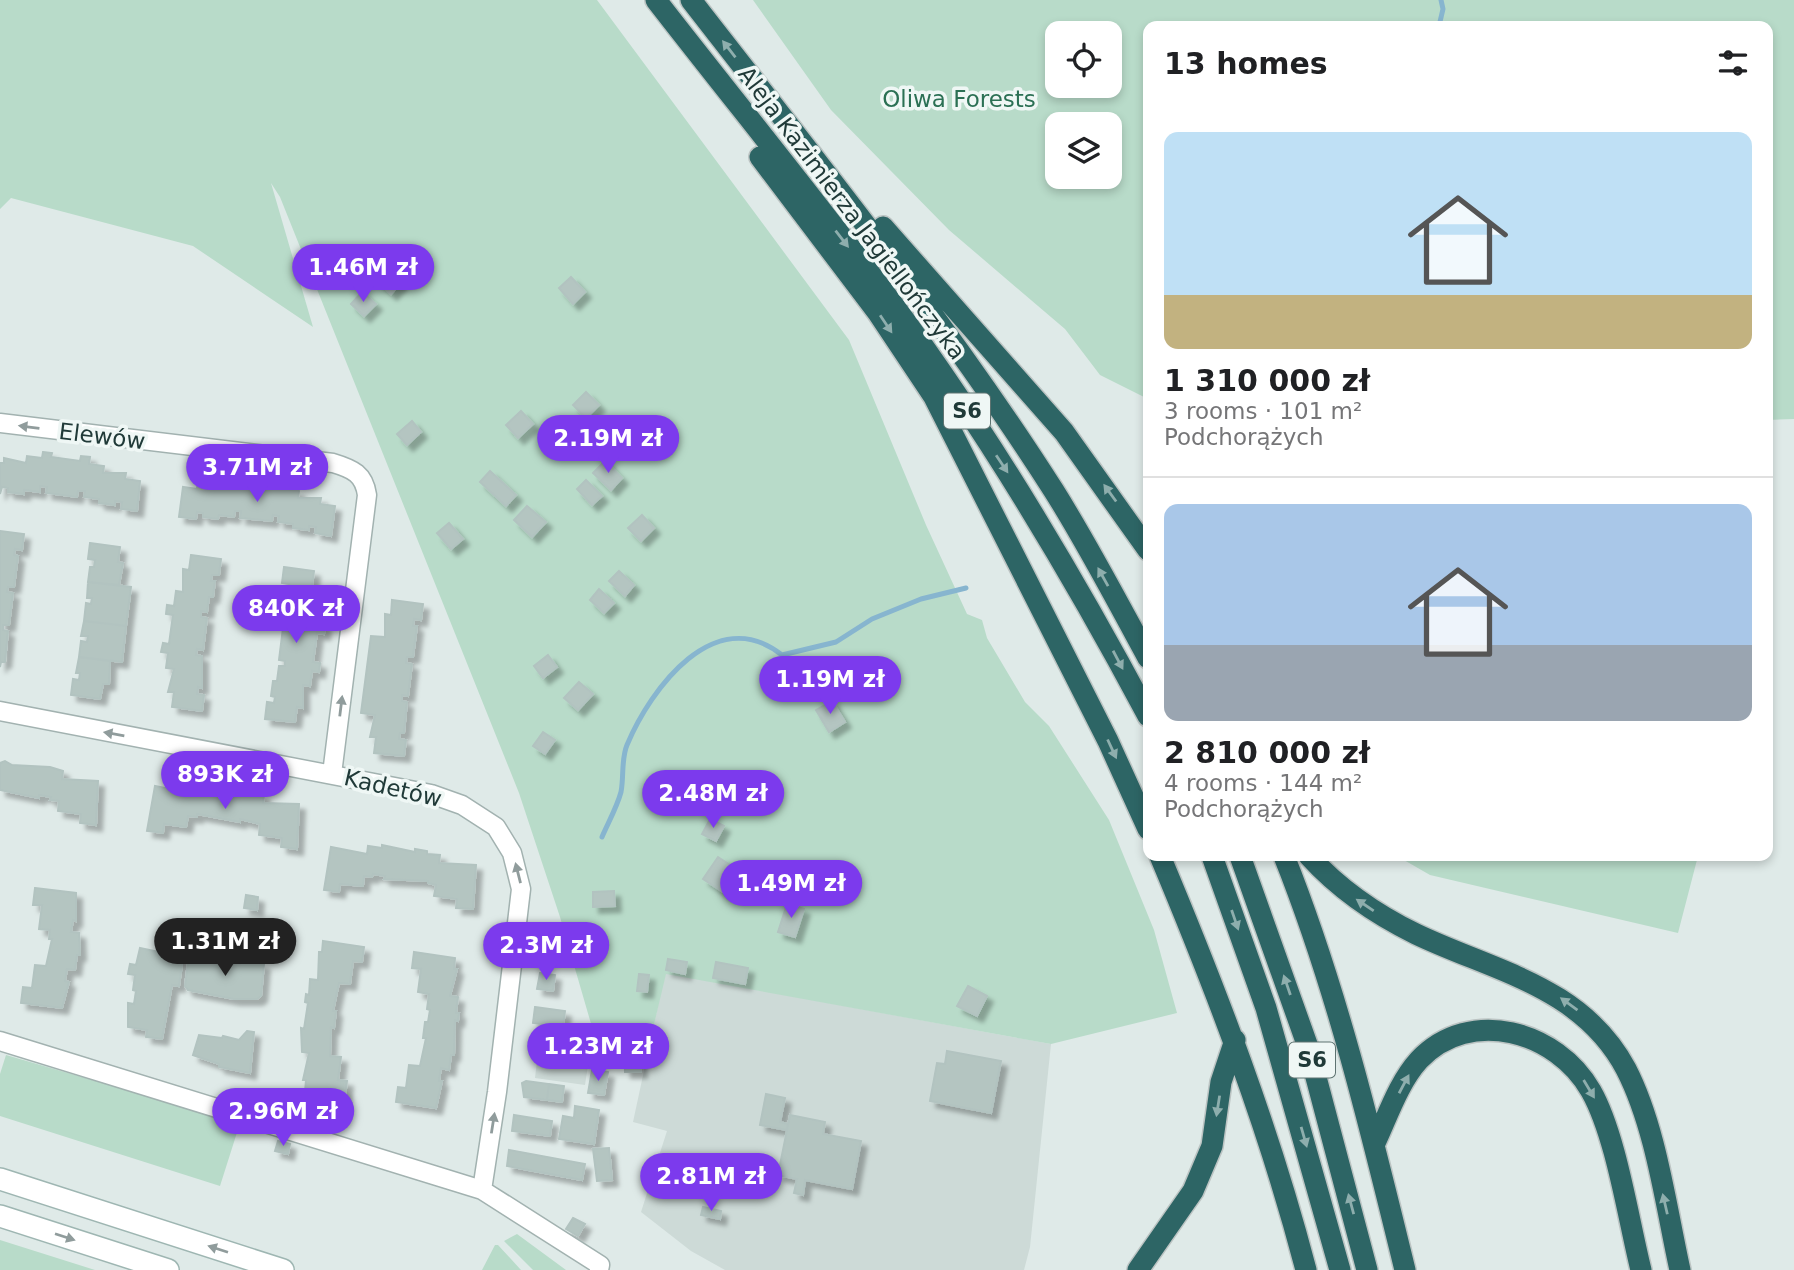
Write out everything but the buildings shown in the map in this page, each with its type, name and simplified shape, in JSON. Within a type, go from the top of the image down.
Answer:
[{"type":"highway","name":"Aleja Kazimierza Jagiellończyka","points":[[656,0],[876,281],[955,393],[1067,567],[1143,707]]},
{"type":"highway","name":"Aleja Kazimierza Jagiellończyka","points":[[691,0],[861,219],[974,372],[1055,493],[1143,649]]},
{"type":"highway","points":[[755,127],[759,156],[878,313],[934,397],[1066,656],[1143,818]]},
{"type":"highway","points":[[861,219],[881,225],[1046,411],[1113,497],[1143,542]]},
{"type":"highway","points":[[1162,861],[1235,1040],[1284,1188],[1306,1270]]},
{"type":"highway","name":"S6","points":[[1214,861],[1266,1008],[1339,1270]]},
{"type":"highway","name":"S6","points":[[1242,861],[1308,1047],[1367,1270]]},
{"type":"highway","points":[[1286,861],[1306,912],[1374,1145],[1405,1270]]},
{"type":"highway","points":[[1314,861],[1347,892],[1371,909],[1417,934],[1541,986],[1576,1009],[1594,1026],[1626,1069],[1638,1098],[1681,1270]]},
{"type":"highway","points":[[1374,1145],[1406,1078],[1419,1060],[1434,1048],[1467,1033],[1488,1030],[1517,1033],[1536,1039],[1573,1066],[1590,1089],[1603,1116],[1641,1270]]},
{"type":"highway","points":[[1138,1270],[1193,1191],[1212,1146],[1222,1082],[1235,1040]]},
{"type":"main road","points":[[0,1179],[283,1270]]},
{"type":"main road","points":[[0,1216],[168,1270]]},
{"type":"street","name":"Elewów","points":[[0,423],[333,463],[350,468],[362,476],[367,495],[332,774]]},
{"type":"street","name":"Kadetów","points":[[0,711],[431,794],[462,805],[496,827],[512,853],[521,889],[521,908],[482,1191]]},
{"type":"street","points":[[0,1041],[482,1191],[600,1265],[599,1270]]},
{"type":"shaded area","points":[[665,973],[1051,1044],[1030,1247],[1024,1270],[725,1270],[691,1251],[641,1212],[667,1131],[633,1122]]},
{"type":"shaded area","points":[[541,1027],[581,1031],[588,1065],[585,1085],[535,1078]]},
{"type":"green space","points":[[0,0],[597,0],[849,340],[926,525],[967,614],[982,620],[987,638],[1025,702],[1049,726],[1109,820],[1154,930],[1177,1013],[1051,1044],[666,974],[652,1033],[594,1034],[560,917],[519,793],[280,197],[271,183],[313,327],[193,246],[11,198],[0,209]]},
{"type":"green space","name":"Oliwa Forests","points":[[753,0],[1794,0],[1794,419],[1773,420],[1773,21],[1143,21],[1143,396],[1100,375],[1065,329],[949,230],[831,110]]},
{"type":"green space","points":[[1406,861],[1697,861],[1678,933],[1430,875]]},
{"type":"green space","points":[[6,1055],[240,1123],[220,1186],[0,1116],[0,1074]]},
{"type":"green space","points":[[517,1234],[566,1270],[533,1270],[504,1241]]},
{"type":"green space","points":[[0,1240],[95,1270],[0,1270]]},
{"type":"green space","points":[[495,1245],[498,1245],[521,1270],[482,1270]]},
{"type":"waterway","points":[[1440,21],[1443,9],[1441,0]]},
{"type":"waterway","points":[[602,837],[619,798],[627,745],[652,699],[688,659],[710,645],[733,639],[757,641],[782,655],[836,642],[872,619],[921,599],[966,588]]}]
